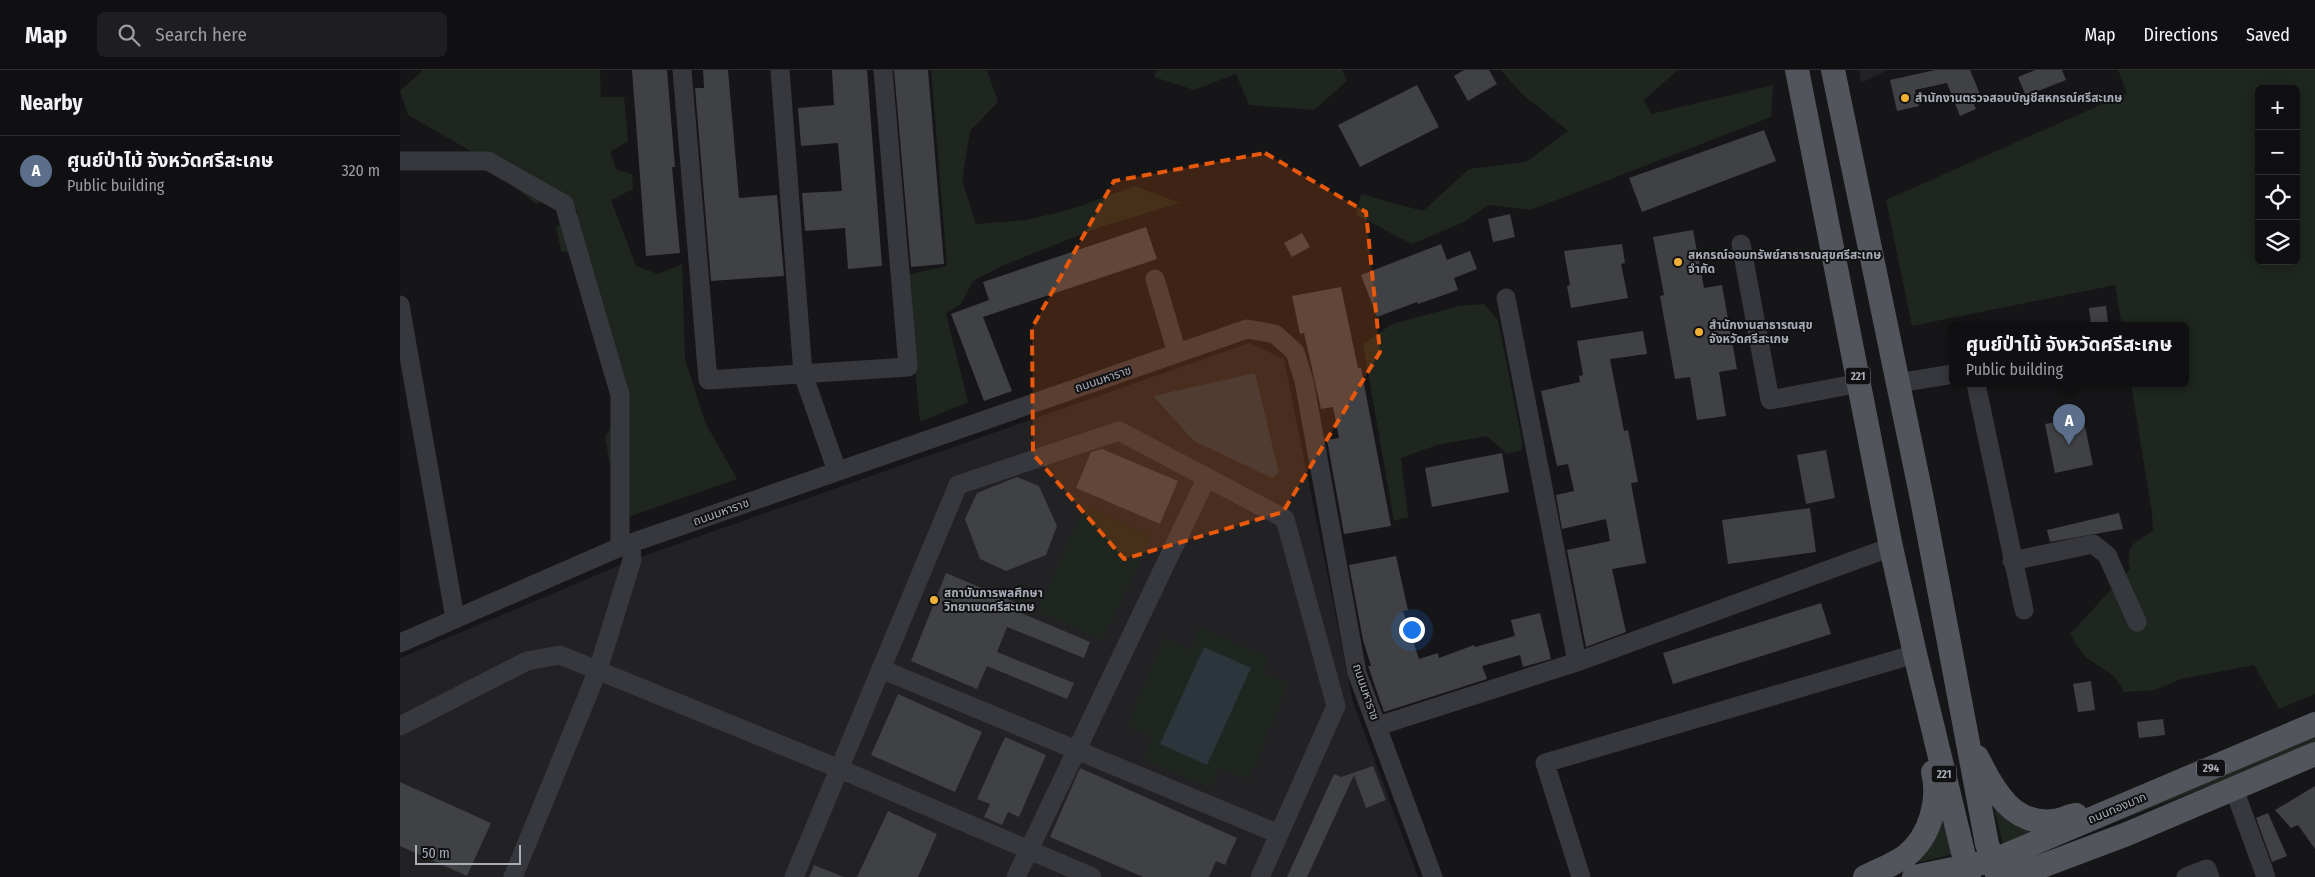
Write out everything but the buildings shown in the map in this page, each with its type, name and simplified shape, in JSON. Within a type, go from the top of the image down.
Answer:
[{"type":"main road","name":"221","points":[[1797,70],[1891,547],[1968,872]]},
{"type":"main road","name":"221","points":[[1833,70],[1898,383],[1986,844],[1995,869]]},
{"type":"main road","points":[[1865,877],[1907,854],[1921,839],[1935,807],[1935,779],[1921,719],[1922,681]]},
{"type":"main road","name":"ถนนทองมาก","points":[[1914,877],[1995,869],[2106,813],[2315,724]]},
{"type":"main road","points":[[1965,735],[1999,797],[2010,807],[2024,815],[2037,820],[2054,821],[2074,816],[2106,813]]},
{"type":"main road","name":"294","points":[[2012,877],[2127,834],[2315,754]]},
{"type":"main road","points":[[2062,877],[2104,853],[2127,834]]},
{"type":"street","points":[[682,70],[708,380],[908,366],[883,70]]},
{"type":"street","points":[[780,70],[803,374],[837,471]]},
{"type":"street","points":[[400,161],[488,161],[564,204],[620,395],[626,545],[632,560],[598,670],[513,877]]},
{"type":"street","points":[[1741,244],[1770,400],[1860,384]]},
{"type":"street","points":[[1155,279],[1177,353]]},
{"type":"street","points":[[1506,298],[1577,662]]},
{"type":"street","points":[[400,305],[454,618]]},
{"type":"street","name":"ถนนมหาราช","points":[[400,642],[626,545],[1246,329],[1274,334],[1295,352],[1304,381],[1357,673],[1433,877]]},
{"type":"street","points":[[1898,383],[1949,375]]},
{"type":"street","points":[[1977,387],[2012,561],[2024,610]]},
{"type":"street","points":[[794,877],[958,485],[1119,431],[1285,518],[1336,706],[1260,877]]},
{"type":"street","points":[[1016,877],[1207,477]]},
{"type":"street","points":[[2012,561],[2093,544],[2106,555],[2136,622]]},
{"type":"street","points":[[1378,726],[1577,662],[1891,547]]},
{"type":"street","points":[[1581,877],[1545,763],[1915,654]]},
{"type":"street","points":[[400,726],[527,661],[560,656],[840,769],[1092,877]]},
{"type":"street","points":[[881,669],[1077,748],[1279,834]]},
{"type":"street","points":[[2234,789],[2266,877]]},
{"type":"street","points":[[2186,877],[2207,869],[2210,877]]},
{"type":"highlighted area","points":[[1265,153],[1366,212],[1380,352],[1283,512],[1124,559],[1033,454],[1032,328],[1114,181]]},
{"type":"shaded area","points":[[423,70],[600,70],[601,97],[624,97],[628,141],[610,152],[617,170],[632,174],[633,189],[611,200],[636,266],[658,274],[682,264],[685,359],[705,422],[737,479],[631,516],[615,495],[605,437],[626,404],[583,255],[561,251],[556,227],[578,212],[562,193],[536,204],[467,149],[408,115],[400,91]]},
{"type":"shaded area","points":[[931,70],[987,70],[998,102],[970,131],[962,180],[976,224],[1026,220],[1072,209],[1135,186],[1180,203],[1100,227],[1004,265],[973,281],[961,304],[946,313],[968,402],[920,422],[906,275],[947,266]]},
{"type":"shaded area","points":[[1157,70],[1342,70],[1347,81],[1314,110],[1249,105],[1236,74],[1194,90],[1154,77]]},
{"type":"shaded area","points":[[1501,70],[1678,70],[1644,100],[1651,114],[1773,85],[1771,117],[1531,210],[1488,205],[1464,222],[1412,244],[1356,215],[1361,194],[1423,211],[1469,169],[1526,162],[1568,131],[1521,93]]},
{"type":"shaded area","points":[[1859,70],[1888,70],[1861,83]]},
{"type":"shaded area","points":[[2118,70],[2315,70],[2315,694],[2279,709],[2254,665],[2181,679],[2155,690],[2124,692],[2111,674],[2084,655],[2070,634],[2130,569],[2129,555],[2132,546],[2153,531],[2152,513],[2131,387],[2189,387],[2189,322],[2121,322],[2115,285],[1912,326],[1886,200],[2127,93]]},
{"type":"shaded area","points":[[1484,304],[1498,320],[1522,440],[1522,450],[1507,454],[1487,436],[1437,445],[1401,458],[1408,517],[1394,521],[1363,344],[1392,324],[1459,306]]},
{"type":"shaded area","name":"สถาบันการพลศึกษา วิทยาเขตศรีสะเกษ","points":[[1249,343],[1284,359],[1353,702],[1418,877],[400,877],[400,658],[632,560]]},
{"type":"shaded area","points":[[1255,373],[1279,473],[1272,478],[1194,441],[1153,396]]},
{"type":"shaded area","points":[[1085,506],[1151,537],[1103,641],[1037,611]]},
{"type":"shaded area","points":[[1200,628],[1270,658],[1264,673],[1289,683],[1249,780],[1219,767],[1211,788],[1143,760],[1153,737],[1127,726],[1164,638],[1191,650]]},
{"type":"shaded area","points":[[1204,647],[1251,668],[1207,765],[1160,744]]},
{"type":"shaded area","points":[[2315,735],[2315,745],[2102,827]]},
{"type":"shaded area","points":[[1993,805],[2040,829],[2003,844]]},
{"type":"shaded area","points":[[1944,814],[1954,854],[1912,864]]},
{"type":"place","name":"สำนักงานตรวจสอบบัญชีสหกรณ์ศรีสะเกษ","points":[[1905,98]]},
{"type":"place","name":"สหกรณ์ออมทรัพย์สาธารณสุขศรีสะเกษ จำกัด","points":[[1678,262]]},
{"type":"place","name":"สำนักงานสาธารณสุข จังหวัดศรีสะเกษ","points":[[1699,332]]},
{"type":"place","name":"ศูนย์ป่าไม้ จังหวัดศรีสะเกษ","points":[[2069,445]]},
{"type":"place","name":"สถาบันการพลศึกษา วิทยาเขตศรีสะเกษ","points":[[934,600]]}]
